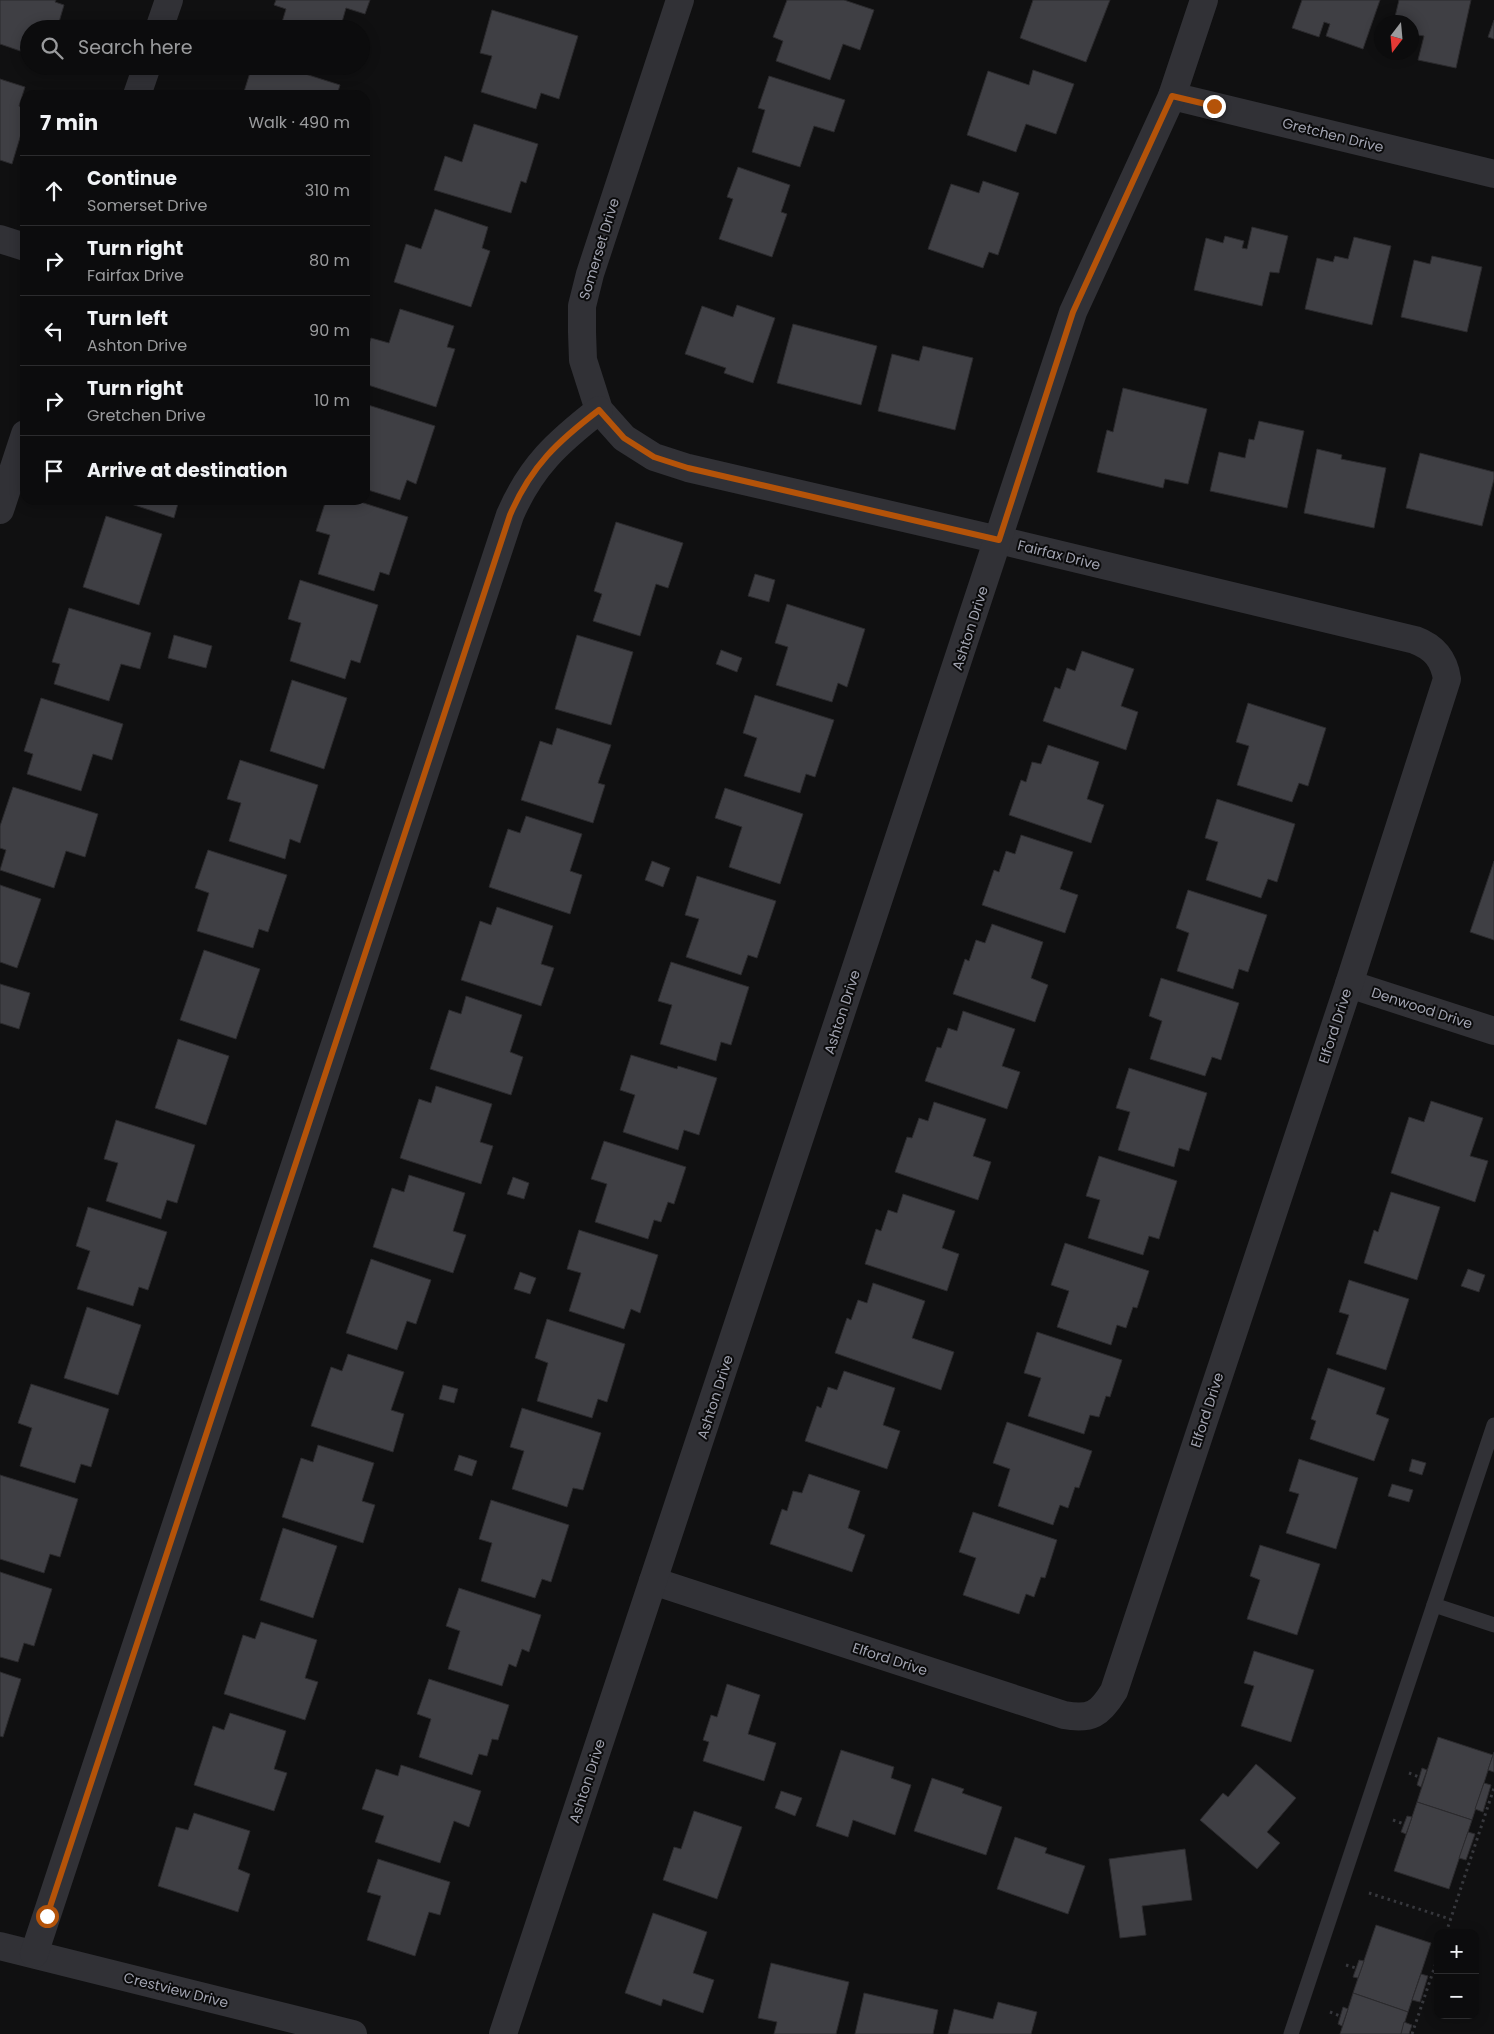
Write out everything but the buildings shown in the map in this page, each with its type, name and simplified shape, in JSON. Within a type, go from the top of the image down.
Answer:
[{"type":"street","points":[[162,20],[169,0]]},
{"type":"street","name":"Ashton Drive","points":[[503,2034],[1073,312],[1172,96],[1204,0]]},
{"type":"street","name":"Somerset Drive","points":[[599,410],[583,360],[582,306],[603,233],[677,1]]},
{"type":"street","points":[[139,90],[144,75]]},
{"type":"street","name":"Gretchen Drive","points":[[1172,96],[1494,174]]},
{"type":"street","points":[[0,239],[20,245]]},
{"type":"street","points":[[34,1954],[510,515],[520,492],[534,470],[562,439],[599,410]]},
{"type":"street","name":"Fairfax Drive","points":[[599,410],[624,438],[654,457],[688,468],[999,540],[1415,640],[1426,644],[1442,660]]},
{"type":"street","points":[[0,510],[20,449]]},
{"type":"street","name":"Elford Drive","points":[[653,1582],[1064,1715],[1078,1718],[1092,1716],[1105,1706],[1114,1691],[1349,984],[1444,690],[1446,679],[1442,660]]},
{"type":"street","name":"Denwood Drive","points":[[1349,984],[1494,1031]]},
{"type":"street","name":"Crestview Drive","points":[[0,1946],[353,2034]]},
{"type":"lane","points":[[1291,2034],[1494,1425]]},
{"type":"lane","points":[[1434,1605],[1494,1625]]},
{"type":"path","points":[[1409,1773],[1420,1777]]},
{"type":"path","points":[[1447,1929],[1472,1848],[1494,1788]]},
{"type":"path","points":[[1393,1820],[1404,1824]]},
{"type":"path","points":[[1369,1893],[1450,1919]]},
{"type":"path","points":[[1346,1965],[1356,1968]]},
{"type":"path","points":[[1412,2034],[1425,1990],[1434,1968]]},
{"type":"path","points":[[1330,2012],[1340,2016]]},
{"type":"route","points":[[47,1916],[510,515],[520,492],[534,470],[562,439],[599,410],[624,438],[654,457],[688,468],[999,540],[1073,312],[1172,96],[1214,106]]}]
